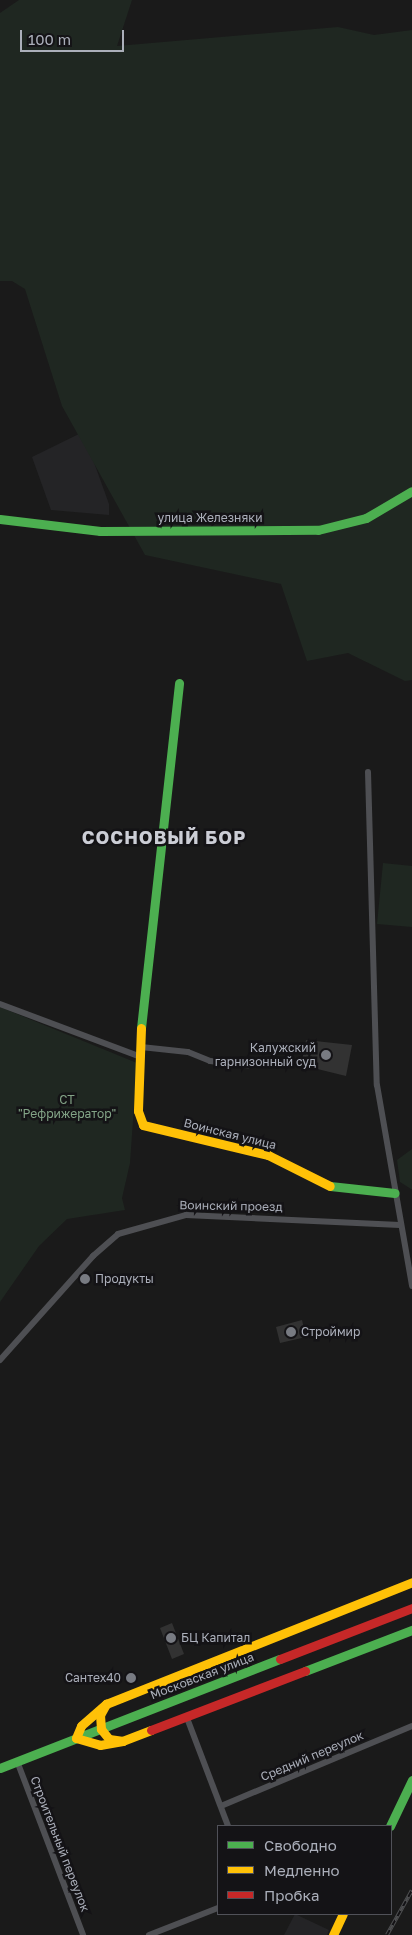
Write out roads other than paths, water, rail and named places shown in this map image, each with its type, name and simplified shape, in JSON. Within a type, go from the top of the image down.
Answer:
[{"type":"main road","name":"улица Железняки","points":[[0,520],[100,531],[318,530],[366,518],[412,491]]},
{"type":"main road","points":[[141,1057],[167,765],[179,683]]},
{"type":"main road","name":"Воинская улица","points":[[141,1057],[138,1111],[143,1125],[268,1155],[337,1189],[395,1193]]},
{"type":"main road","points":[[412,1582],[106,1704],[81,1726],[76,1738],[100,1745],[124,1741],[412,1630]]},
{"type":"main road","name":"Московская улица","points":[[0,1768],[412,1608]]},
{"type":"main road","points":[[106,1704],[100,1715],[101,1729],[109,1739],[124,1741]]},
{"type":"main road","points":[[390,1825],[412,1780]]},
{"type":"main road","points":[[333,1935],[343,1915]]},
{"type":"street","points":[[368,772],[377,1085],[400,1226],[412,1286]]},
{"type":"street","points":[[0,1004],[141,1057]]},
{"type":"street","points":[[141,1047],[188,1052],[210,1061],[248,1066]]},
{"type":"street","name":"Воинский проезд","points":[[0,1360],[93,1256],[118,1234],[186,1215],[400,1226]]},
{"type":"street","points":[[187,1718],[228,1825]]},
{"type":"street","name":"Средний переулок","points":[[221,1806],[412,1726]]},
{"type":"street","name":"Строительный переулок","points":[[17,1761],[83,1935]]},
{"type":"street","points":[[149,1935],[217,1908]]},
{"type":"railway","points":[[387,1935],[412,1890]]},
{"type":"place","name":"Калужский гарнизонный суд","points":[[326,1055]]},
{"type":"place","name":"Продукты","points":[[85,1279]]},
{"type":"place","name":"Строймир","points":[[291,1332]]},
{"type":"place","name":"БЦ Капитал","points":[[171,1638]]},
{"type":"place","name":"Сантех40","points":[[131,1678]]},
{"type":"district","name":"СОСНОВЫЙ БОР","points":[[164,837]]},
{"type":"park label","name":"СТ \"Рефрижератор\"","points":[[67,1107]]}]
